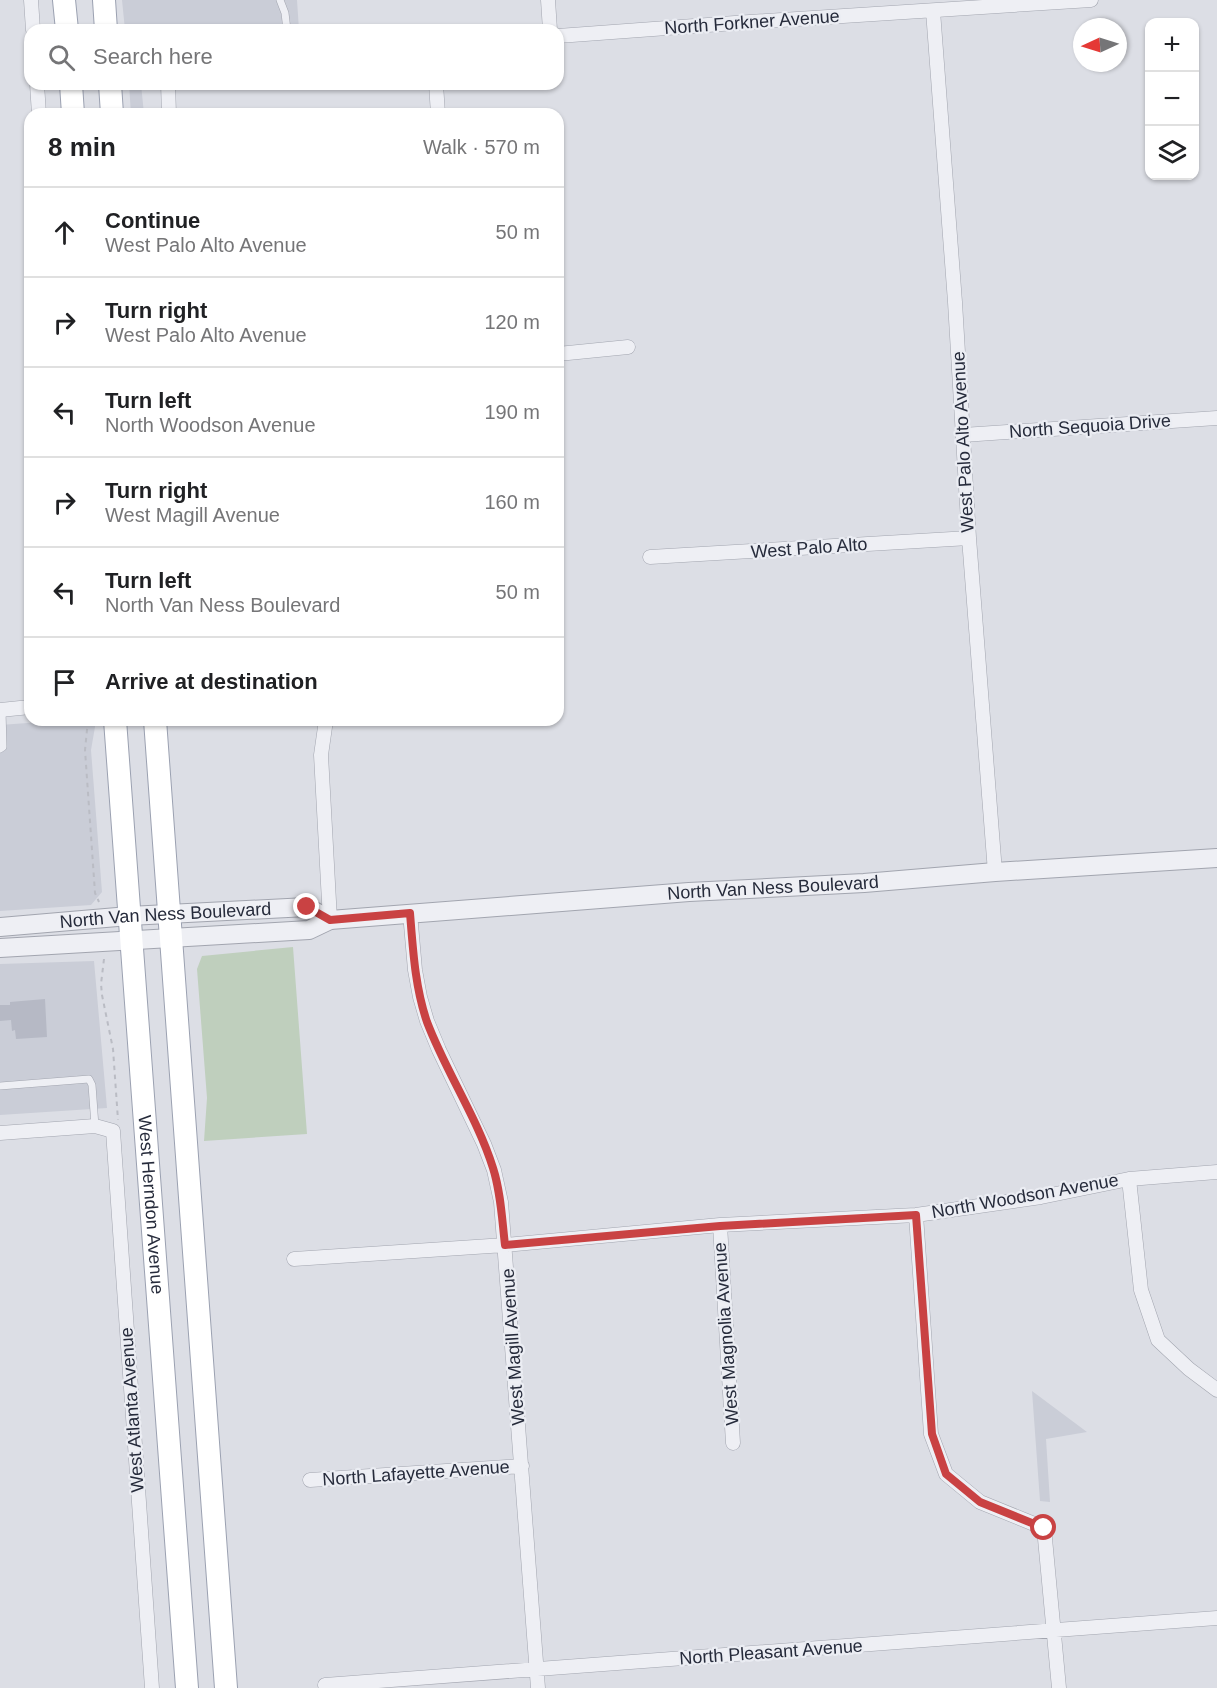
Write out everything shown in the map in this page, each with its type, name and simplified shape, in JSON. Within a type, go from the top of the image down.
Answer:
[{"type":"main road","points":[[64,0],[66,24]]},
{"type":"main road","points":[[104,0],[106,24]]},
{"type":"main road","points":[[71,90],[72,108]]},
{"type":"main road","points":[[110,90],[112,108]]},
{"type":"main road","name":"West Herndon Avenue","points":[[115,726],[187,1688]]},
{"type":"main road","points":[[155,726],[226,1688]]},
{"type":"street","points":[[31,0],[33,24]]},
{"type":"street","points":[[548,0],[550,24]]},
{"type":"street","name":"North Forkner Avenue","points":[[564,36],[735,22],[1091,0]]},
{"type":"street","name":"West Palo Alto Avenue","points":[[933,11],[969,538],[995,872]]},
{"type":"street","points":[[37,90],[39,108]]},
{"type":"street","points":[[168,90],[169,108]]},
{"type":"street","points":[[436,90],[438,108]]},
{"type":"street","points":[[564,353],[628,347]]},
{"type":"street","name":"North Sequoia Drive","points":[[963,435],[1217,418]]},
{"type":"street","name":"West Palo Alto","points":[[650,557],[969,538]]},
{"type":"street","points":[[1,710],[24,708]]},
{"type":"street","points":[[325,726],[321,755],[330,920]]},
{"type":"street","name":"North Van Ness Boulevard","points":[[0,948],[309,930],[330,920],[560,901],[864,883],[1217,858]]},
{"type":"street","name":"North Van Ness Boulevard","points":[[0,927],[129,916],[307,907],[330,920]]},
{"type":"street","name":"West Magill Avenue","points":[[410,913],[415,970],[427,1021],[484,1144],[494,1170],[501,1202],[538,1688]]},
{"type":"street","points":[[0,1133],[116,1126]]},
{"type":"street","name":"West Atlanta Avenue","points":[[116,1126],[152,1688]]},
{"type":"street","name":"North Woodson Avenue","points":[[294,1259],[505,1245],[720,1226],[916,1215],[1041,1197],[1129,1179],[1217,1172]]},
{"type":"street","points":[[1129,1179],[1141,1290],[1158,1340],[1189,1369],[1217,1390]]},
{"type":"street","points":[[916,1215],[932,1434],[946,1474],[954,1481],[980,1502],[1044,1528],[1059,1688]]},
{"type":"street","name":"West Magnolia Avenue","points":[[720,1226],[733,1443]]},
{"type":"street","name":"North Lafayette Avenue","points":[[310,1480],[522,1466]]},
{"type":"street","name":"North Pleasant Avenue","points":[[325,1685],[1217,1618]]},
{"type":"lane","points":[[280,0],[286,24]]},
{"type":"lane","points":[[1,710],[2,748]]},
{"type":"lane","points":[[0,1086],[89,1079],[92,1085],[95,1126]]},
{"type":"path","points":[[87,726],[85,750],[95,893],[100,904]]},
{"type":"path","points":[[104,956],[101,984],[112,1049],[116,1126]]},
{"type":"shaded area","points":[[122,0],[297,0],[299,24],[124,24]]},
{"type":"shaded area","points":[[129,90],[142,90],[143,108],[131,108]]},
{"type":"shaded area","points":[[24,723],[24,726],[95,726],[91,750],[102,892],[91,905],[0,911],[0,725]]},
{"type":"shaded area","points":[[94,961],[107,1108],[0,1115],[0,964]]},
{"type":"shaded area","points":[[1032,1391],[1087,1432],[1046,1439],[1050,1502],[1040,1501]]},
{"type":"green space","points":[[293,947],[307,1134],[204,1141],[207,1098],[197,969],[202,956]]},
{"type":"building","points":[[45,999],[47,1037],[16,1039],[15,1030],[12,1031],[11,1020],[0,1021],[0,1005]]},
{"type":"route","points":[[307,907],[330,920],[410,913],[420,997],[439,1050],[494,1170],[501,1202],[505,1245],[720,1226],[916,1215],[932,1434],[946,1474],[980,1502],[1044,1528]]}]
